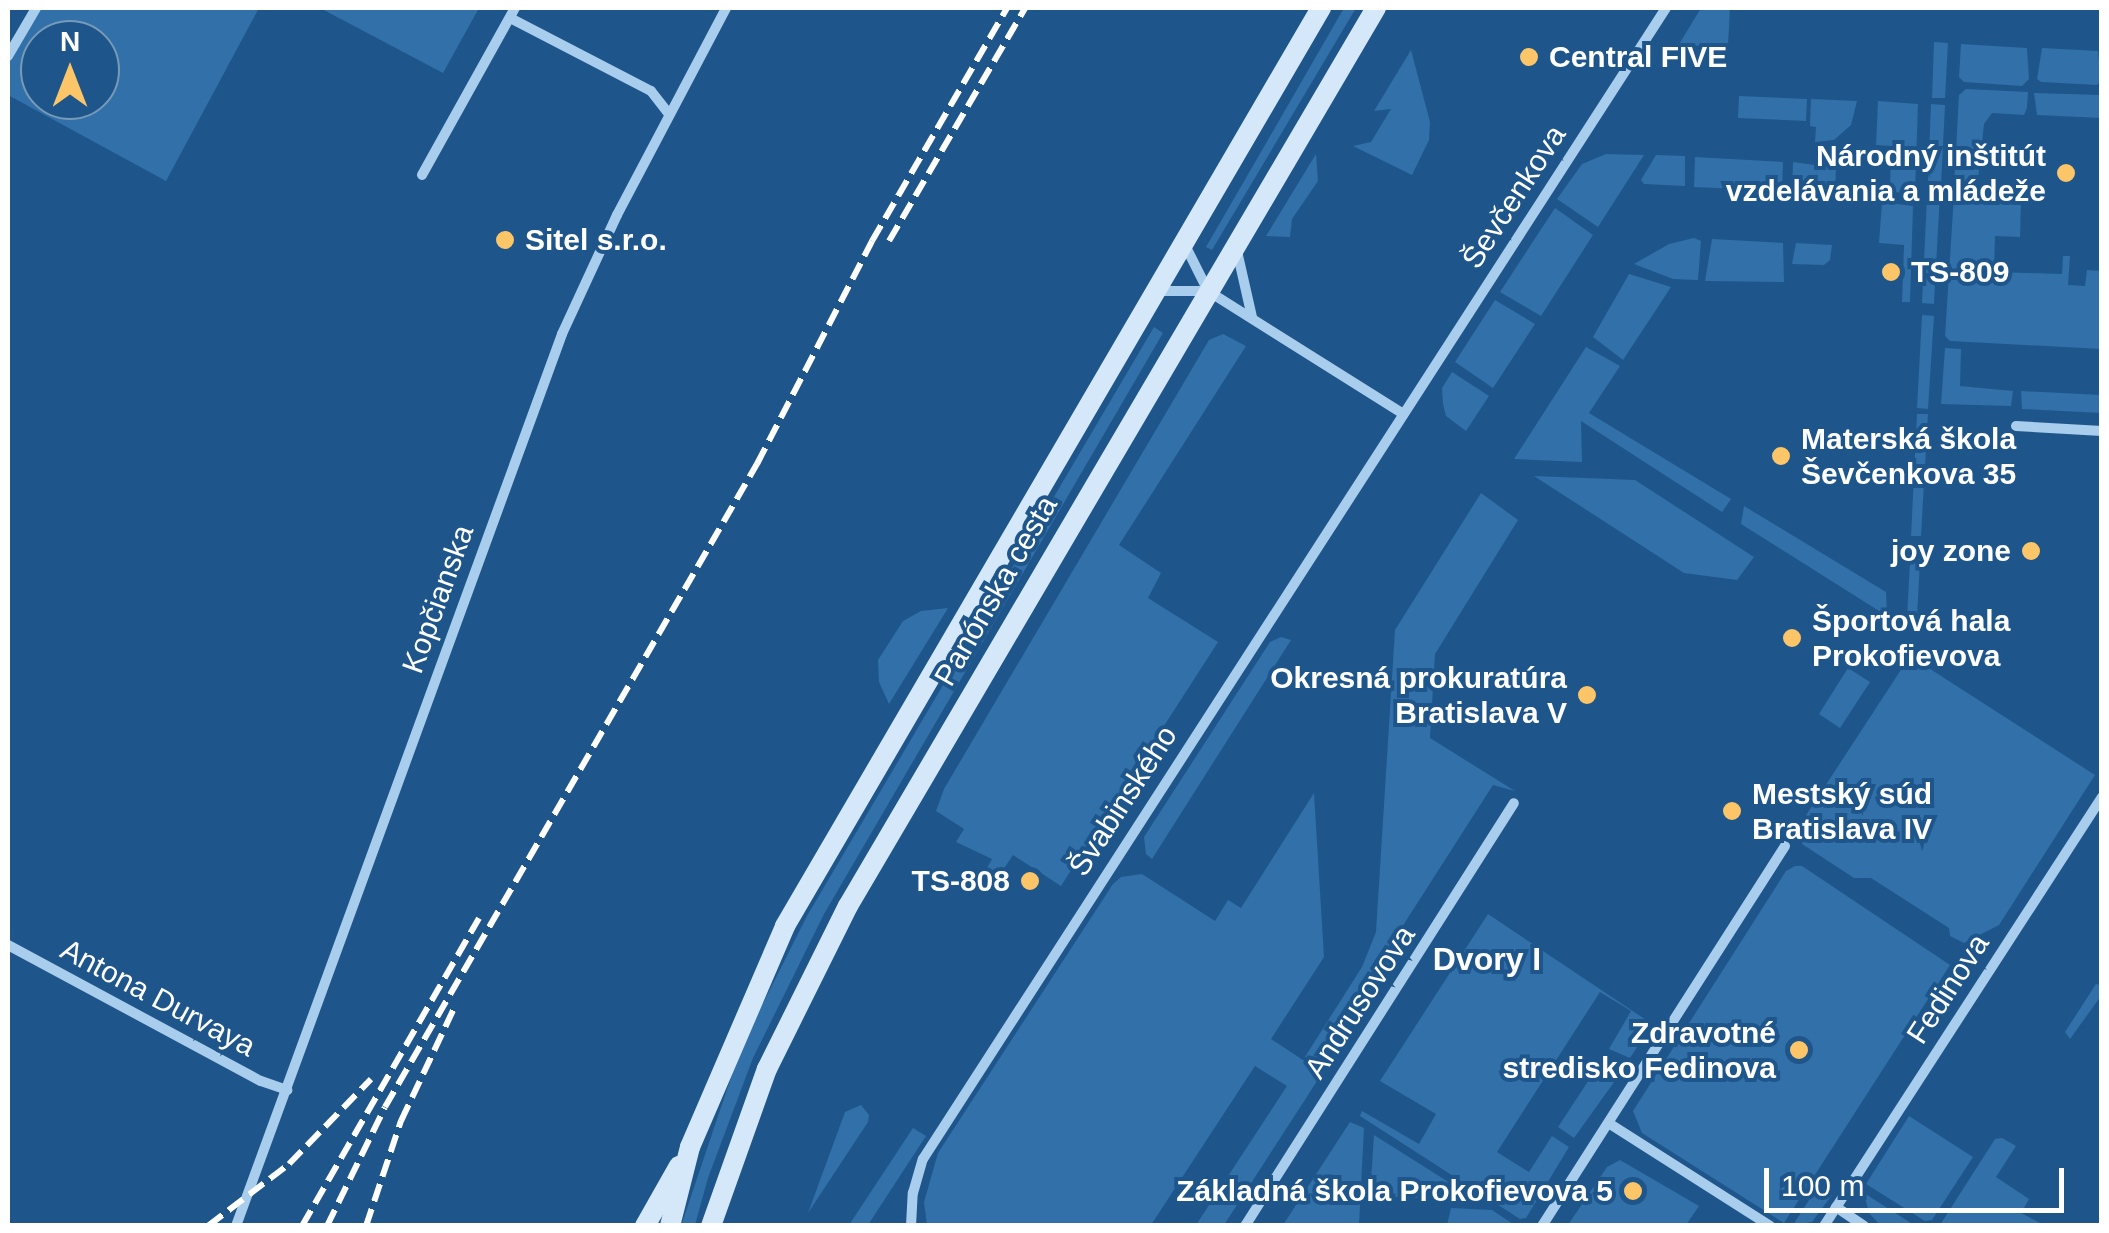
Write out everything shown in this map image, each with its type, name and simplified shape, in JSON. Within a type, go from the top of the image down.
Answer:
[{"type":"main road","name":"Panónska cesta","points":[[670,1226],[690,1147],[785,926],[1321,8]]},
{"type":"main road","name":"Panónska cesta","points":[[712,1226],[753,1103],[813,970],[1376,8]]},
{"type":"main road","points":[[646,1226],[690,1147]]},
{"type":"street","points":[[8,56],[36,8]]},
{"type":"street","name":"Kopčianska","points":[[236,1226],[562,334],[669,114],[726,8]]},
{"type":"street","name":"Ševčenkova","points":[[1403,414],[1666,8]]},
{"type":"street","points":[[422,175],[513,12],[651,91],[669,114]]},
{"type":"street","points":[[1184,242],[1208,292]]},
{"type":"street","points":[[1236,245],[1252,318]]},
{"type":"street","points":[[1154,292],[1208,292],[1403,414]]},
{"type":"street","name":"Švabinského","points":[[911,1226],[913,1193],[923,1159],[1403,414]]},
{"type":"street","points":[[2016,426],[2102,430]]},
{"type":"street","name":"Fedinova","points":[[1824,1226],[2102,797]]},
{"type":"street","name":"Andrusovova","points":[[1245,1226],[1514,803]]},
{"type":"street","points":[[1542,1226],[1785,846]]},
{"type":"street","name":"Antona Durvaya","points":[[8,945],[261,1081],[287,1090]]},
{"type":"street","points":[[1610,1124],[1770,1226]]},
{"type":"street","points":[[1836,1208],[1864,1226]]},
{"type":"shaded area","points":[[33,8],[259,8],[166,181],[54,120],[120,120],[120,20],[26,20]]},
{"type":"shaded area","points":[[320,8],[479,8],[443,73]]},
{"type":"shaded area","points":[[1344,8],[1356,8],[1212,250],[1206,247]]},
{"type":"shaded area","points":[[1701,8],[1730,8],[1728,45],[1678,46]]},
{"type":"shaded area","points":[[20,32],[20,102],[8,95],[8,54]]},
{"type":"shaded area","points":[[1934,42],[1948,43],[1945,98],[1932,98]]},
{"type":"shaded area","points":[[1961,44],[2027,48],[2029,79],[2022,86],[1964,82],[1959,77]]},
{"type":"shaded area","points":[[2042,48],[2098,51],[2101,81],[2097,85],[2041,82],[2037,79]]},
{"type":"shaded area","points":[[1411,50],[1430,122],[1429,140],[1412,175],[1353,146],[1371,142],[1391,109],[1374,111]]},
{"type":"shaded area","points":[[1966,89],[2028,92],[2027,108],[2024,115],[1992,113],[1984,124],[1978,180],[1970,186],[1954,186],[1959,95]]},
{"type":"shaded area","points":[[2034,93],[2100,95],[2101,118],[2037,115]]},
{"type":"shaded area","points":[[1739,96],[1807,99],[1806,121],[1738,118]]},
{"type":"shaded area","points":[[1811,99],[1857,101],[1851,125],[1834,140],[1815,142],[1816,127],[1810,126]]},
{"type":"shaded area","points":[[1878,101],[1918,104],[1915,193],[1890,192],[1891,146],[1876,145]]},
{"type":"shaded area","points":[[1931,104],[1945,105],[1941,186],[1928,181]]},
{"type":"shaded area","points":[[1316,154],[1318,181],[1292,219],[1290,237],[1266,236]]},
{"type":"shaded area","points":[[1606,154],[1644,155],[1598,227],[1557,199],[1582,164]]},
{"type":"shaded area","points":[[1656,155],[1685,156],[1685,186],[1644,184],[1641,180]]},
{"type":"shaded area","points":[[1695,157],[1783,162],[1782,191],[1694,187]]},
{"type":"shaded area","points":[[1793,162],[1836,168],[1835,191],[1792,192]]},
{"type":"shaded area","points":[[1940,193],[1934,304],[1922,303],[1927,197]]},
{"type":"shaded area","points":[[1954,195],[2014,197],[2021,201],[2020,237],[1995,236],[1994,272],[2062,274],[2063,256],[2070,256],[2068,285],[2085,286],[2087,270],[2101,271],[2101,349],[1950,341],[1945,336]]},
{"type":"shaded area","points":[[1882,202],[1913,206],[1910,302],[1902,302],[1904,245],[1879,243]]},
{"type":"shaded area","points":[[1555,208],[1593,235],[1541,316],[1500,292]]},
{"type":"shaded area","points":[[1694,238],[1701,241],[1698,280],[1673,279],[1634,264],[1669,244]]},
{"type":"shaded area","points":[[1712,239],[1783,243],[1784,282],[1705,281]]},
{"type":"shaded area","points":[[1796,243],[1832,245],[1830,260],[1824,265],[1792,264]]},
{"type":"shaded area","points":[[1629,274],[1671,287],[1623,360],[1593,337]]},
{"type":"shaded area","points":[[1495,300],[1535,324],[1493,388],[1455,362]]},
{"type":"shaded area","points":[[1922,315],[1934,316],[1928,409],[1917,408]]},
{"type":"shaded area","points":[[1154,327],[1163,333],[824,914],[753,1058],[708,1178],[695,1225],[681,1226],[742,1045],[807,916]]},
{"type":"shaded area","points":[[1223,334],[1246,346],[1119,545],[1161,573],[1148,598],[1218,642],[1061,886],[1013,855],[999,876],[987,868],[992,859],[956,842],[964,829],[936,811],[944,789],[1209,340]]},
{"type":"shaded area","points":[[1586,347],[1620,366],[1589,413],[1731,499],[1722,512],[1581,421],[1582,462],[1514,459]]},
{"type":"shaded area","points":[[1945,348],[1961,349],[1960,386],[2013,391],[2011,406],[1941,404]]},
{"type":"shaded area","points":[[1452,372],[1489,396],[1466,431],[1446,416],[1443,404],[1442,388]]},
{"type":"shaded area","points":[[2021,391],[2101,395],[2101,413],[2022,409]]},
{"type":"shaded area","points":[[1917,414],[1928,414],[1921,536],[1911,536]]},
{"type":"shaded area","points":[[1534,476],[1635,480],[1754,557],[1737,580],[1684,573]]},
{"type":"shaded area","points":[[1481,493],[1518,520],[1435,654],[1430,738],[1515,791],[1493,785],[1402,927],[1405,945],[1224,1225],[1196,1225],[1287,1086],[1255,1066],[1151,1225],[927,1225],[924,1202],[938,1153],[1113,884],[1121,877],[1142,874],[1215,921],[1228,900],[1241,908],[1314,793],[1324,957],[1271,1039],[1303,1060],[1362,967],[1376,932],[1395,630]]},
{"type":"shaded area","points":[[1744,506],[1886,592],[1887,616],[1741,524]]},
{"type":"shaded area","points":[[1911,542],[1921,542],[1917,617],[1913,620],[1907,618]]},
{"type":"shaded area","points":[[948,608],[889,704],[879,682],[878,660],[903,621],[921,611]]},
{"type":"shaded area","points":[[1281,637],[1291,640],[1152,859],[1146,854],[1144,837],[1270,642]]},
{"type":"shaded area","points":[[1910,656],[2095,775],[1999,925],[1964,943],[1950,936],[1949,928],[1871,878],[1854,878],[1802,844],[1799,826]]},
{"type":"shaded area","points":[[1848,668],[1870,682],[1840,728],[1819,714]]},
{"type":"shaded area","points":[[1802,866],[1950,965],[1784,1223],[1642,1133],[1633,1111],[1786,871]]},
{"type":"shaded area","points":[[1488,914],[1652,1024],[1630,1058],[1609,1049],[1631,1011],[1600,992],[1497,1152],[1529,1172],[1552,1136],[1569,1147],[1526,1218],[1520,1219],[1360,1116],[1362,1111],[1419,1144],[1436,1114],[1380,1081]]},
{"type":"shaded area","points":[[2096,984],[2101,985],[2101,996],[2070,1039],[2065,1032]]},
{"type":"shaded area","points":[[1604,1057],[1622,1071],[1574,1138],[1558,1127]]},
{"type":"shaded area","points":[[861,1105],[869,1115],[868,1122],[808,1213],[845,1112]]},
{"type":"shaded area","points":[[1909,1116],[1973,1157],[1932,1220],[1925,1221],[1866,1184]]},
{"type":"shaded area","points":[[1350,1122],[1364,1128],[1359,1225],[1283,1225]]},
{"type":"shaded area","points":[[913,1128],[926,1136],[868,1225],[849,1225]]},
{"type":"shaded area","points":[[1374,1135],[1477,1200],[1370,1196]]},
{"type":"shaded area","points":[[2002,1138],[2016,1146],[1996,1177],[2029,1199],[2021,1213],[2044,1225],[1940,1225],[1995,1139]]},
{"type":"shaded area","name":"Základná škola Prokofievova 5","points":[[1620,1160],[1699,1206],[1686,1225],[1568,1225],[1607,1167]]},
{"type":"shaded area","points":[[1818,1186],[1832,1195],[1812,1222],[1793,1225]]},
{"type":"shaded area","points":[[1864,1193],[1914,1225],[1879,1224],[1869,1213]]},
{"type":"shaded area","points":[[1451,1208],[1492,1210],[1513,1224],[1447,1225]]},
{"type":"railway","points":[[327,1226],[385,1107],[757,464],[872,241],[1007,8]]},
{"type":"railway","points":[[889,241],[1025,8]]},
{"type":"railway","points":[[302,1226],[479,918]]},
{"type":"railway","points":[[366,1226],[401,1121],[456,1004]]},
{"type":"railway","points":[[208,1226],[289,1164],[371,1079]]},
{"type":"place","name":"Central FIVE","points":[[1529,57]]},
{"type":"place","name":"Národný inštitút vzdelávania a mládeže","points":[[2066,173]]},
{"type":"place","name":"Sitel s.r.o.","points":[[505,240]]},
{"type":"place","name":"TS-809","points":[[1891,272]]},
{"type":"place","name":"Materská škola Ševčenkova 35","points":[[1781,456]]},
{"type":"place","name":"joy zone","points":[[2031,551]]},
{"type":"place","name":"Športová hala Prokofievova","points":[[1792,638]]},
{"type":"place","name":"Okresná prokuratúra Bratislava V","points":[[1587,695]]},
{"type":"place","name":"Mestský súd Bratislava IV","points":[[1732,811]]},
{"type":"place","name":"TS-808","points":[[1030,881]]},
{"type":"place","name":"Zdravotné stredisko Fedinova","points":[[1799,1050]]},
{"type":"place","name":"Základná škola Prokofievova 5","points":[[1633,1191]]},
{"type":"district","name":"Dvory I","points":[[1487,959]]}]
